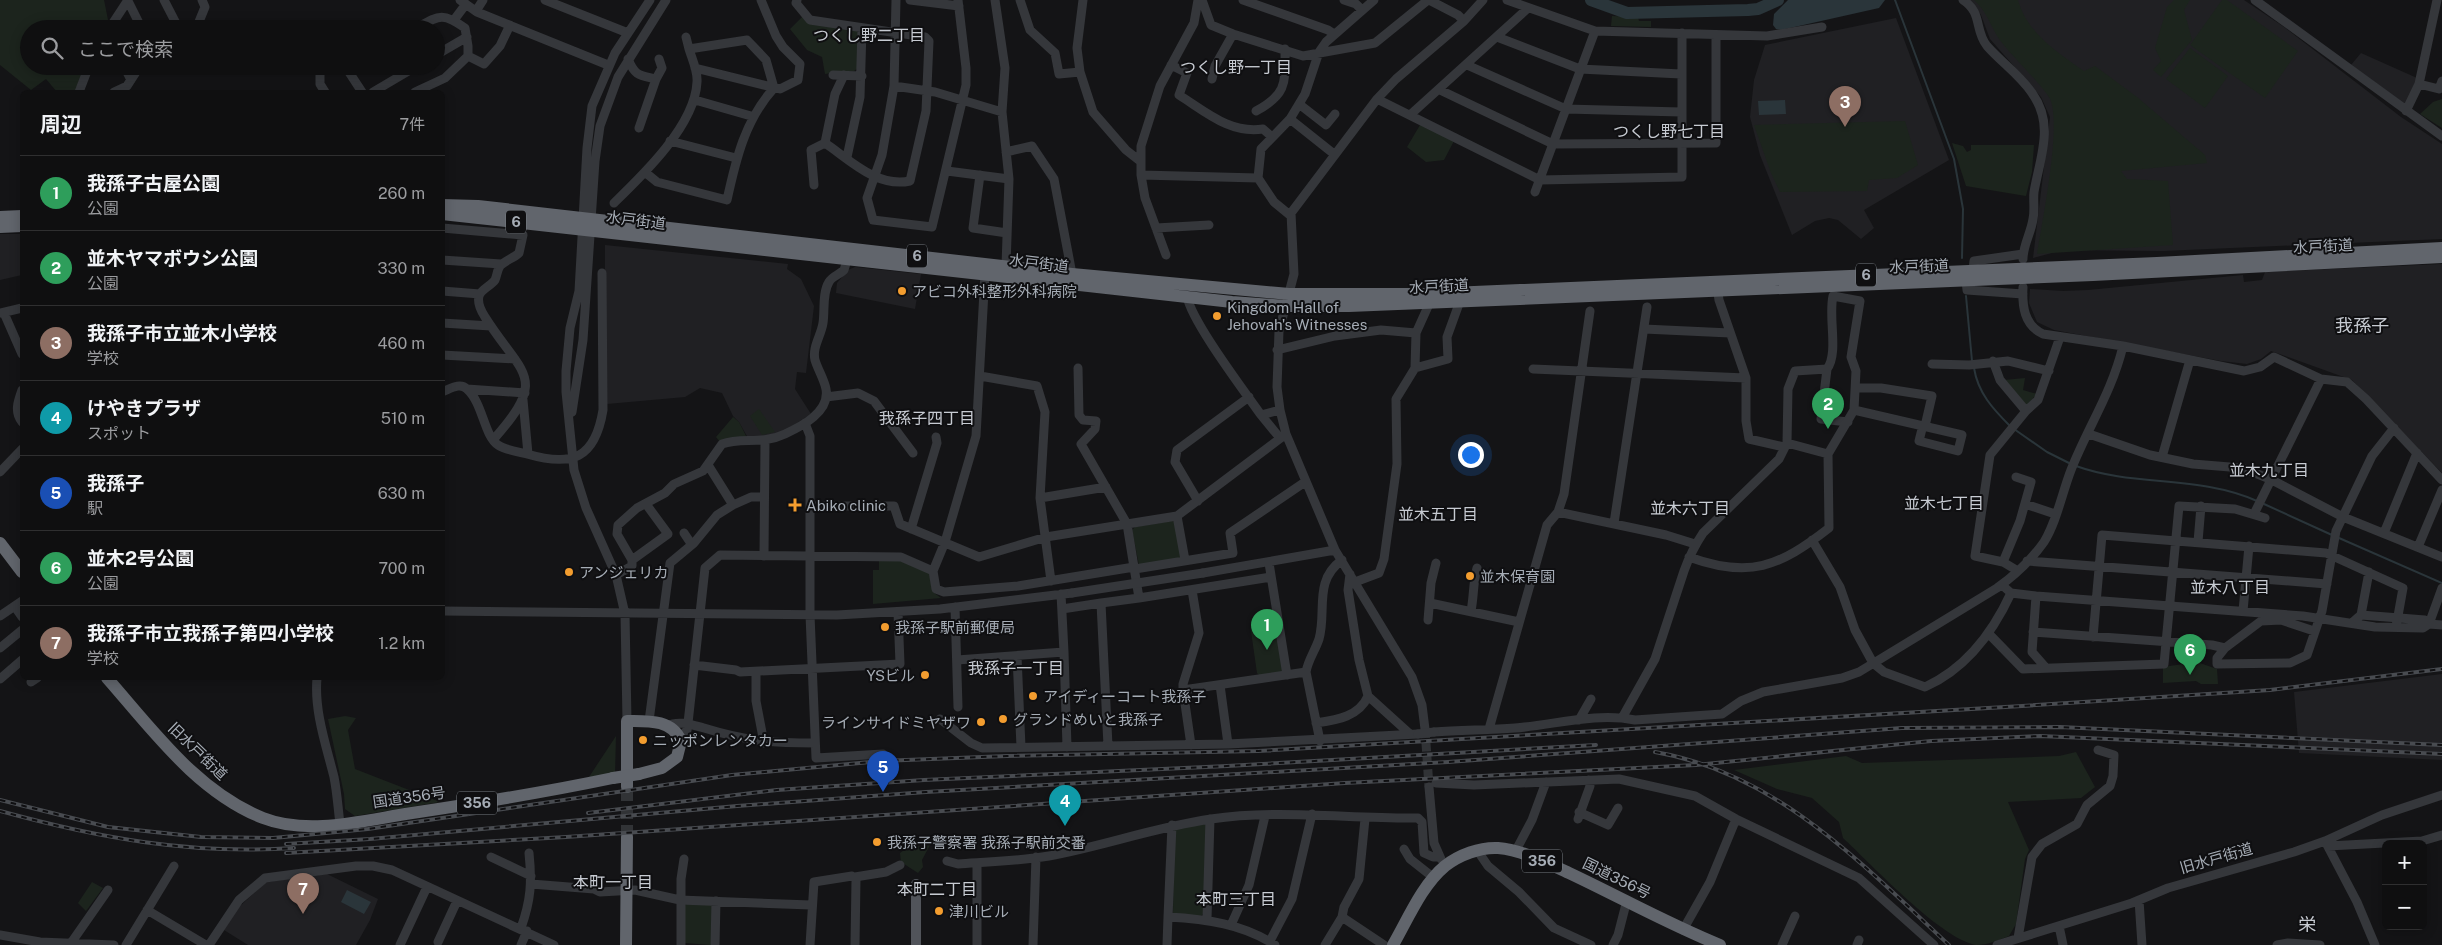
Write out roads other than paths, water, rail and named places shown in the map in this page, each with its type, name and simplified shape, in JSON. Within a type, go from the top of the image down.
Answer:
[{"type":"highway","name":"水戸街道","points":[[445,206],[478,206],[586,225],[1187,296],[1287,300],[1717,286],[1834,291],[1970,275],[2442,248]]},
{"type":"highway","name":"水戸街道","points":[[445,214],[586,225],[1006,266],[1349,306],[1717,286],[2442,257]]},
{"type":"highway","points":[[0,217],[20,216]]},
{"type":"highway","points":[[0,227],[20,226]]},
{"type":"highway","points":[[0,543],[20,566]]},
{"type":"highway","name":"旧水戸街道","points":[[109,680],[175,754],[202,781],[251,813],[283,824]]},
{"type":"highway","points":[[627,787],[627,721],[649,721],[667,726],[680,738]]},
{"type":"highway","name":"国道356号","points":[[283,824],[310,826],[340,824],[499,800],[639,774],[662,768],[674,761],[681,749],[680,738]]},
{"type":"highway","points":[[626,837],[626,945]]},
{"type":"highway","name":"国道356号","points":[[1393,945],[1443,861],[1477,850],[1495,848],[1539,860],[1627,900],[1683,930],[1720,945]]},
{"type":"main road","points":[[916,884],[916,945]]},
{"type":"street","points":[[115,20],[128,0]]},
{"type":"street","points":[[128,0],[138,20]]},
{"type":"street","points":[[164,0],[174,20]]},
{"type":"street","points":[[200,20],[205,7],[202,0]]},
{"type":"street","points":[[476,11],[484,0]]},
{"type":"street","points":[[545,0],[628,33]]},
{"type":"street","points":[[570,423],[583,340],[589,124],[592,106],[608,66],[650,0]]},
{"type":"street","points":[[627,721],[625,614],[616,575],[581,496],[572,460],[566,371],[570,328],[579,291],[594,161],[600,126],[613,90],[628,60],[666,0]]},
{"type":"street","points":[[695,68],[780,89],[798,80],[800,64],[783,47],[776,36],[761,0]]},
{"type":"street","points":[[797,0],[796,3],[810,20],[925,37],[929,41],[928,91],[910,181],[899,183],[875,178],[825,143]]},
{"type":"street","points":[[896,0],[894,86],[888,128],[875,178],[867,198],[872,220],[932,228],[964,100],[966,68],[958,3],[910,0]]},
{"type":"street","points":[[995,0],[1005,68],[1002,112],[1009,179],[1006,266]]},
{"type":"street","points":[[1020,0],[1030,30],[1055,52],[1059,74],[1080,72]]},
{"type":"street","points":[[1083,0],[1077,48],[1080,72],[1093,112],[1126,150],[1140,162]]},
{"type":"street","points":[[1200,0],[1211,24],[1233,34],[1303,56],[1375,43],[1429,0],[1458,15],[1464,21]]},
{"type":"street","points":[[1166,255],[1145,198],[1140,162],[1145,128],[1160,86],[1194,23],[1200,0]]},
{"type":"street","points":[[1243,0],[1328,30],[1334,34]]},
{"type":"street","points":[[1344,0],[1356,4],[1362,10]]},
{"type":"street","points":[[1291,216],[1274,202],[1258,178],[1261,149],[1290,118],[1305,94],[1318,52],[1334,34],[1374,0]]},
{"type":"street","points":[[1418,732],[1422,705],[1412,677],[1335,550],[1283,436],[1277,350],[1279,326],[1294,274],[1291,216],[1334,154],[1377,98],[1422,55],[1464,21],[1483,0]]},
{"type":"street","points":[[1507,0],[1527,9],[1594,30],[1716,35],[1786,35],[1822,26]]},
{"type":"street","points":[[1963,0],[1976,12],[1981,34],[1987,45],[2022,80],[2043,112],[2045,142],[2034,194],[2033,219],[2023,256],[1974,261],[1967,290],[2023,290],[2024,310],[2033,329],[2060,337],[2123,346],[2244,371],[2260,367],[2274,357],[2321,379],[2346,382],[2394,428],[2442,480]]},
{"type":"street","points":[[2255,0],[2442,136]]},
{"type":"street","points":[[2406,111],[2419,84],[2437,0]]},
{"type":"street","points":[[454,20],[463,2],[476,11],[608,66]]},
{"type":"street","points":[[1410,115],[1440,90],[1527,9]]},
{"type":"street","points":[[419,90],[445,78],[468,56],[465,28],[450,17],[438,16],[431,20]]},
{"type":"street","points":[[468,56],[484,64],[500,46],[510,25]]},
{"type":"street","points":[[847,157],[860,97],[862,29]]},
{"type":"street","points":[[1536,192],[1594,30]]},
{"type":"street","points":[[1377,98],[1540,180],[1682,177],[1682,33]]},
{"type":"street","points":[[1212,80],[1215,66],[1233,34]]},
{"type":"street","points":[[1440,90],[1553,144],[1716,143],[1716,35]]},
{"type":"street","points":[[445,50],[467,37]]},
{"type":"street","points":[[614,203],[646,173],[670,141],[695,100],[698,80],[686,37]]},
{"type":"street","points":[[1497,37],[1580,69],[1681,74]]},
{"type":"street","points":[[646,173],[657,182],[728,200],[736,158],[744,134],[774,88],[766,60],[747,40],[689,49]]},
{"type":"street","points":[[1256,111],[1271,103],[1285,85],[1285,49]]},
{"type":"street","points":[[639,128],[662,68],[659,59]]},
{"type":"street","points":[[628,60],[636,74],[656,80]]},
{"type":"street","points":[[1171,65],[1187,73],[1179,95],[1229,126],[1250,131],[1262,129],[1272,137]]},
{"type":"street","points":[[1467,65],[1566,109],[1681,112]]},
{"type":"street","points":[[80,90],[86,75]]},
{"type":"street","points":[[128,75],[131,80]]},
{"type":"street","points":[[118,90],[127,86],[134,75]]},
{"type":"street","points":[[320,75],[320,84],[324,90]]},
{"type":"street","points":[[351,75],[361,90]]},
{"type":"street","points":[[376,90],[402,75]]},
{"type":"street","points":[[833,75],[862,76]]},
{"type":"street","points":[[825,143],[834,94],[844,75]]},
{"type":"street","points":[[2419,84],[2439,89],[2442,81]]},
{"type":"street","points":[[894,86],[928,91],[1002,112]]},
{"type":"street","points":[[695,100],[752,116]]},
{"type":"street","points":[[1299,104],[1326,126],[1335,117]]},
{"type":"street","points":[[1290,118],[1334,154]]},
{"type":"street","points":[[589,124],[600,126]]},
{"type":"street","points":[[670,141],[736,158]]},
{"type":"street","points":[[814,185],[812,150],[825,143]]},
{"type":"street","points":[[1006,152],[1032,146],[1054,179],[1072,274]]},
{"type":"street","points":[[947,171],[1009,179]]},
{"type":"street","points":[[1141,174],[1258,178]]},
{"type":"street","points":[[980,175],[972,228],[1007,234]]},
{"type":"street","points":[[1156,228],[1209,225]]},
{"type":"street","points":[[445,228],[523,234],[518,253],[501,264],[495,280],[480,294],[478,303],[491,326],[526,376],[524,396],[528,454]]},
{"type":"street","points":[[616,575],[632,566],[632,560],[619,540],[617,528],[626,517],[665,493],[674,484],[700,473],[708,465],[722,444],[765,441],[785,435],[813,418],[821,409],[826,396],[826,389],[815,360],[815,347],[823,324],[826,288],[833,277],[844,270],[848,257]]},
{"type":"street","points":[[445,260],[501,264]]},
{"type":"street","points":[[467,389],[481,408],[493,440],[498,445],[550,461],[572,460],[592,444],[602,415],[602,273]]},
{"type":"street","points":[[985,273],[976,436],[945,542],[933,571],[936,588],[944,592],[1051,581],[1233,552],[1230,533],[1305,482]]},
{"type":"street","points":[[1717,286],[1730,333],[1746,378],[1746,421],[1749,439],[1828,454]]},
{"type":"street","points":[[445,291],[480,294]]},
{"type":"street","points":[[1689,557],[1720,568],[1759,568],[1787,556],[1829,528],[1828,454],[1848,422],[1854,410],[1856,371],[1851,357],[1860,301],[1834,291],[1831,318],[1832,362],[1827,369],[1821,418],[1848,422]]},
{"type":"street","points":[[1187,296],[1189,304],[1210,340],[1249,397],[1262,415],[1283,436]]},
{"type":"street","points":[[1415,368],[1448,358],[1447,337],[1460,301]]},
{"type":"street","points":[[1353,578],[1379,573],[1384,559],[1397,464],[1396,399],[1415,368],[1416,333],[1430,302]]},
{"type":"street","points":[[1614,523],[1647,307]]},
{"type":"street","points":[[20,308],[2,313],[20,350]]},
{"type":"street","points":[[1489,729],[1547,525],[1558,512],[1564,494],[1590,311]]},
{"type":"street","points":[[445,323],[491,326]]},
{"type":"street","points":[[1644,329],[1730,333]]},
{"type":"street","points":[[1277,350],[1335,336],[1381,330],[1416,333]]},
{"type":"street","points":[[2018,571],[2004,562],[1975,556],[1990,455],[2017,425],[2026,411],[2038,400],[2060,337]]},
{"type":"street","points":[[940,719],[977,747],[1191,745],[1320,741],[1418,732],[1489,729],[1580,720],[1622,718],[1635,720],[1722,714],[1741,701],[1764,692],[1853,675],[2002,585],[2027,561],[2044,540],[2072,466],[2115,376],[2123,346]]},
{"type":"street","points":[[445,354],[515,359]]},
{"type":"street","points":[[2162,457],[2190,360]]},
{"type":"street","points":[[1932,364],[1969,364],[1993,361],[2022,363],[2049,371]]},
{"type":"street","points":[[1993,361],[2000,380],[2026,411]]},
{"type":"street","points":[[1078,368],[1079,415],[1083,420],[1096,421],[1095,429],[1081,444],[1127,524],[1139,598]]},
{"type":"street","points":[[1532,369],[1746,378]]},
{"type":"street","points":[[1622,718],[1655,659],[1695,544],[1703,533],[1779,458],[1786,445],[1788,389],[1795,371],[1827,369]]},
{"type":"street","points":[[980,376],[1037,386],[1045,412],[1040,498],[1051,581]]},
{"type":"street","points":[[2254,514],[2262,494],[2321,379]]},
{"type":"street","points":[[445,391],[458,386],[467,389],[524,396]]},
{"type":"street","points":[[1854,410],[1924,426],[1962,435],[1958,451],[1919,441],[1924,426],[1932,396],[1881,388],[1856,388]]},
{"type":"street","points":[[826,396],[858,393],[874,401],[913,453]]},
{"type":"street","points":[[493,440],[509,422],[524,396]]},
{"type":"street","points":[[1198,501],[1175,462],[1177,450],[1249,397]]},
{"type":"street","points":[[20,402],[18,414],[20,418]]},
{"type":"street","points":[[1262,415],[1280,410]]},
{"type":"street","points":[[805,423],[810,436],[810,615],[816,758],[883,754]]},
{"type":"street","points":[[2314,631],[2281,620],[2261,621],[2225,648],[2217,658],[2217,664],[2290,662],[2307,655],[2320,618],[2335,534],[2372,456],[2394,428]]},
{"type":"street","points":[[2088,434],[2119,446],[2193,464],[2242,468],[2270,479],[2343,517],[2442,557]]},
{"type":"street","points":[[810,506],[894,506],[898,522],[979,557],[1046,537],[1177,516],[1283,436]]},
{"type":"street","points":[[911,528],[937,443],[936,437]]},
{"type":"street","points":[[764,556],[765,441]]},
{"type":"street","points":[[0,472],[20,451]]},
{"type":"street","points":[[2384,533],[2418,454]]},
{"type":"street","points":[[708,465],[733,505]]},
{"type":"street","points":[[2004,562],[2031,482],[2016,477]]},
{"type":"street","points":[[1040,498],[1106,487]]},
{"type":"street","points":[[2418,547],[2442,490]]},
{"type":"street","points":[[649,721],[670,563],[694,543],[717,515],[751,497],[764,497]]},
{"type":"street","points":[[632,560],[668,534],[646,504]]},
{"type":"street","points":[[2025,504],[2054,514]]},
{"type":"street","points":[[1988,633],[2023,670],[2164,664],[2179,506],[2235,509],[2265,518]]},
{"type":"street","points":[[2198,542],[2201,506]]},
{"type":"street","points":[[1558,512],[1614,523],[1695,544]]},
{"type":"street","points":[[1177,516],[1185,560]]},
{"type":"street","points":[[684,533],[690,542],[694,543]]},
{"type":"street","points":[[2093,637],[2102,535],[2248,546],[2331,555],[2404,588],[2396,627]]},
{"type":"street","points":[[1812,540],[1840,587],[1855,630],[1873,663],[1884,672],[1925,687],[1953,670],[1976,649],[1988,633],[2011,593]]},
{"type":"street","points":[[2243,611],[2248,546]]},
{"type":"street","points":[[445,611],[810,615],[898,612],[1072,593],[1269,563],[1335,550]]},
{"type":"street","points":[[680,738],[687,730],[688,724],[705,568],[720,555],[810,558],[901,557],[933,571]]},
{"type":"street","points":[[1320,741],[1306,672],[1308,662],[1318,640],[1324,586],[1332,567],[1342,560]]},
{"type":"street","points":[[2027,561],[2174,574],[2246,577],[2327,584]]},
{"type":"street","points":[[1269,563],[1287,674]]},
{"type":"street","points":[[1428,620],[1431,582],[1436,563]]},
{"type":"street","points":[[1471,611],[1474,596],[1473,584],[1477,568]]},
{"type":"street","points":[[2353,622],[2361,615],[2369,572]]},
{"type":"street","points":[[1062,609],[1271,577]]},
{"type":"street","points":[[1353,578],[1348,590],[1359,660],[1368,696],[1418,732]]},
{"type":"street","points":[[2002,585],[2011,593],[2036,596],[2320,618],[2375,627],[2423,628],[2429,624],[2442,588]]},
{"type":"street","points":[[1191,745],[1183,684],[1200,633],[1192,590]]},
{"type":"street","points":[[1061,594],[1067,747]]},
{"type":"street","points":[[2036,596],[2032,652],[2046,668]]},
{"type":"street","points":[[1101,603],[1108,746]]},
{"type":"street","points":[[1430,603],[1519,622]]},
{"type":"street","points":[[0,616],[19,604]]},
{"type":"street","points":[[955,607],[958,707]]},
{"type":"street","points":[[694,665],[740,672],[756,672],[900,664],[898,612]]},
{"type":"street","points":[[2361,615],[2425,620],[2429,624],[2442,625]]},
{"type":"street","points":[[0,648],[20,632]]},
{"type":"street","points":[[2033,632],[2212,645],[2225,648]]},
{"type":"street","points":[[957,660],[1064,652]]},
{"type":"street","points":[[1017,656],[1021,747]]},
{"type":"street","points":[[0,679],[20,662]]},
{"type":"street","points":[[756,672],[756,701],[764,743]]},
{"type":"street","points":[[1183,690],[1306,672]]},
{"type":"street","points":[[317,680],[317,694],[324,741],[336,788],[340,824]]},
{"type":"street","points":[[1220,685],[1228,744]]},
{"type":"street","points":[[1316,723],[1340,719],[1355,712],[1364,704],[1368,696]]},
{"type":"street","points":[[1580,720],[1591,699]]},
{"type":"street","points":[[667,726],[674,723],[688,724],[738,739],[764,743],[815,742]]},
{"type":"street","points":[[2018,938],[2032,857],[2042,844],[2077,824],[2088,805],[2106,790],[2112,782],[2114,755],[2098,750]]},
{"type":"street","points":[[1589,780],[1590,786],[1578,815],[1608,825],[1618,808]]},
{"type":"street","points":[[1443,861],[1434,843],[1432,785],[1589,780],[1632,781],[1695,796],[1736,819],[1859,878],[1934,945]]},
{"type":"street","points":[[1515,852],[1532,820],[1546,782]]},
{"type":"street","name":"旧水戸街道","points":[[1997,945],[2139,900],[2168,888],[2327,844],[2382,815],[2442,795]]},
{"type":"street","points":[[947,860],[958,864],[1036,857],[1172,825],[1210,819],[1312,814],[1365,818],[1418,818],[1422,822],[1424,853],[1443,861]]},
{"type":"street","points":[[1168,917],[1207,919],[1231,925],[1272,943],[1292,900],[1312,814]]},
{"type":"street","points":[[1231,925],[1252,877],[1266,816]]},
{"type":"street","points":[[1325,945],[1342,917],[1344,907],[1360,879],[1365,818]]},
{"type":"street","points":[[1207,919],[1210,819]]},
{"type":"street","points":[[1683,930],[1710,882],[1736,819]]},
{"type":"street","points":[[1168,945],[1172,825]]},
{"type":"street","points":[[2375,945],[2357,902],[2327,844],[2422,841],[2442,835]]},
{"type":"street","points":[[1404,849],[1410,859],[1434,878]]},
{"type":"street","points":[[1477,850],[1488,866],[1519,892],[1554,928],[1591,945]]},
{"type":"street","points":[[521,945],[529,904],[531,880],[530,853]]},
{"type":"street","points":[[491,857],[531,880],[594,889],[600,892],[635,890],[680,900],[811,905]]},
{"type":"street","points":[[1033,945],[1036,857]]},
{"type":"street","points":[[681,945],[680,900],[684,859]]},
{"type":"street","points":[[976,945],[977,863]]},
{"type":"street","points":[[810,945],[811,905],[814,882],[855,878],[886,872],[900,864]]},
{"type":"street","points":[[126,945],[174,866]]},
{"type":"street","points":[[148,910],[208,945],[239,900],[265,878],[356,866],[373,866],[392,870],[554,945]]},
{"type":"street","points":[[855,878],[855,945]]},
{"type":"street","points":[[400,945],[427,886]]},
{"type":"street","points":[[71,943],[108,890]]},
{"type":"street","points":[[1613,945],[1618,935],[1627,900]]},
{"type":"street","points":[[2139,900],[2142,945]]},
{"type":"street","points":[[438,942],[457,901]]},
{"type":"street","points":[[715,945],[716,901]]},
{"type":"street","points":[[1782,945],[1795,916]]},
{"type":"street","points":[[1342,917],[1384,945]]},
{"type":"street","points":[[2059,926],[2063,945]]},
{"type":"street","points":[[0,935],[40,942],[114,945]]},
{"type":"street","points":[[2276,945],[2288,943],[2320,945]]},
{"type":"waterway","points":[[1591,0],[1627,13],[1748,10],[1758,9],[1778,0]]},
{"type":"waterway","points":[[1895,0],[1954,159],[1963,209],[1962,258]]},
{"type":"waterway","points":[[1966,296],[1972,361]]},
{"type":"waterway","points":[[1974,368],[1983,393],[1992,407],[2010,426]]},
{"type":"waterway","points":[[2014,429],[2047,452],[2069,463]]},
{"type":"waterway","points":[[2076,466],[2121,477],[2213,488],[2257,501]]},
{"type":"waterway","points":[[2264,504],[2332,535]]},
{"type":"waterway","points":[[2339,538],[2442,583]]},
{"type":"tunnel","points":[[1425,729],[1429,787]]},
{"type":"tunnel","points":[[627,787],[627,837]]},
{"type":"railway","points":[[0,800],[108,827],[201,837],[273,838],[368,829],[732,775],[881,761],[1007,756],[1258,751],[2022,706],[2270,690],[2442,669]]},
{"type":"railway","points":[[286,844],[370,839],[737,806],[926,792],[1448,762],[1902,728],[2060,727],[2442,745]]},
{"type":"railway","points":[[286,853],[566,837],[1345,783],[1696,765],[1931,741],[2040,736],[2442,754]]},
{"type":"railway","points":[[588,813],[777,790],[924,780],[1227,766],[1596,745]]},
{"type":"railway","points":[[1655,752],[1699,763],[1740,780],[1779,801],[1816,826],[1850,854],[1949,945]]},
{"type":"railway","points":[[0,811],[73,829],[145,842],[218,849],[294,848]]},
{"type":"place","name":"我孫子市立並木小学校","points":[[1845,127]]},
{"type":"place","name":"アビコ外科整形外科病院","points":[[902,291]]},
{"type":"place","name":"Kingdom Hall of Jehovah's Witnesses","points":[[1217,316]]},
{"type":"place","name":"並木ヤマボウシ公園","points":[[1828,429]]},
{"type":"place","name":"Abiko clinic","points":[[795,505]]},
{"type":"place","name":"アンジェリカ","points":[[569,572]]},
{"type":"place","name":"並木保育園","points":[[1470,576]]},
{"type":"place","name":"我孫子駅前郵便局","points":[[885,627]]},
{"type":"place","name":"我孫子古屋公園","points":[[1267,650]]},
{"type":"place","name":"YSビル","points":[[925,675]]},
{"type":"place","name":"並木2号公園","points":[[2190,675]]},
{"type":"place","name":"アイディーコート我孫子","points":[[1033,696]]},
{"type":"place","name":"グランドめいと我孫子","points":[[1003,719]]},
{"type":"place","name":"ラインサイドミヤザワ","points":[[981,722]]},
{"type":"place","name":"ニッポンレンタカー","points":[[643,740]]},
{"type":"place","name":"我孫子","points":[[883,792]]},
{"type":"place","name":"けやきプラザ","points":[[1065,826]]},
{"type":"place","name":"我孫子警察署 我孫子駅前交番","points":[[877,842]]},
{"type":"place","name":"津川ビル","points":[[939,911]]},
{"type":"place","name":"我孫子市立我孫子第四小学校","points":[[303,914]]},
{"type":"district","name":"つくし野二丁目","points":[[869,35]]},
{"type":"district","name":"つくし野一丁目","points":[[1236,67]]},
{"type":"district","name":"つくし野七丁目","points":[[1669,131]]},
{"type":"district","name":"我孫子","points":[[2362,325]]},
{"type":"district","name":"我孫子四丁目","points":[[927,418]]},
{"type":"district","name":"並木九丁目","points":[[2269,470]]},
{"type":"district","name":"並木七丁目","points":[[1944,503]]},
{"type":"district","name":"並木六丁目","points":[[1690,508]]},
{"type":"district","name":"並木五丁目","points":[[1438,514]]},
{"type":"district","name":"並木八丁目","points":[[2230,587]]},
{"type":"district","name":"我孫子一丁目","points":[[1016,668]]},
{"type":"district","name":"本町一丁目","points":[[613,882]]},
{"type":"district","name":"本町二丁目","points":[[937,889]]},
{"type":"district","name":"本町三丁目","points":[[1236,899]]},
{"type":"district","name":"栄","points":[[2307,924]]}]
